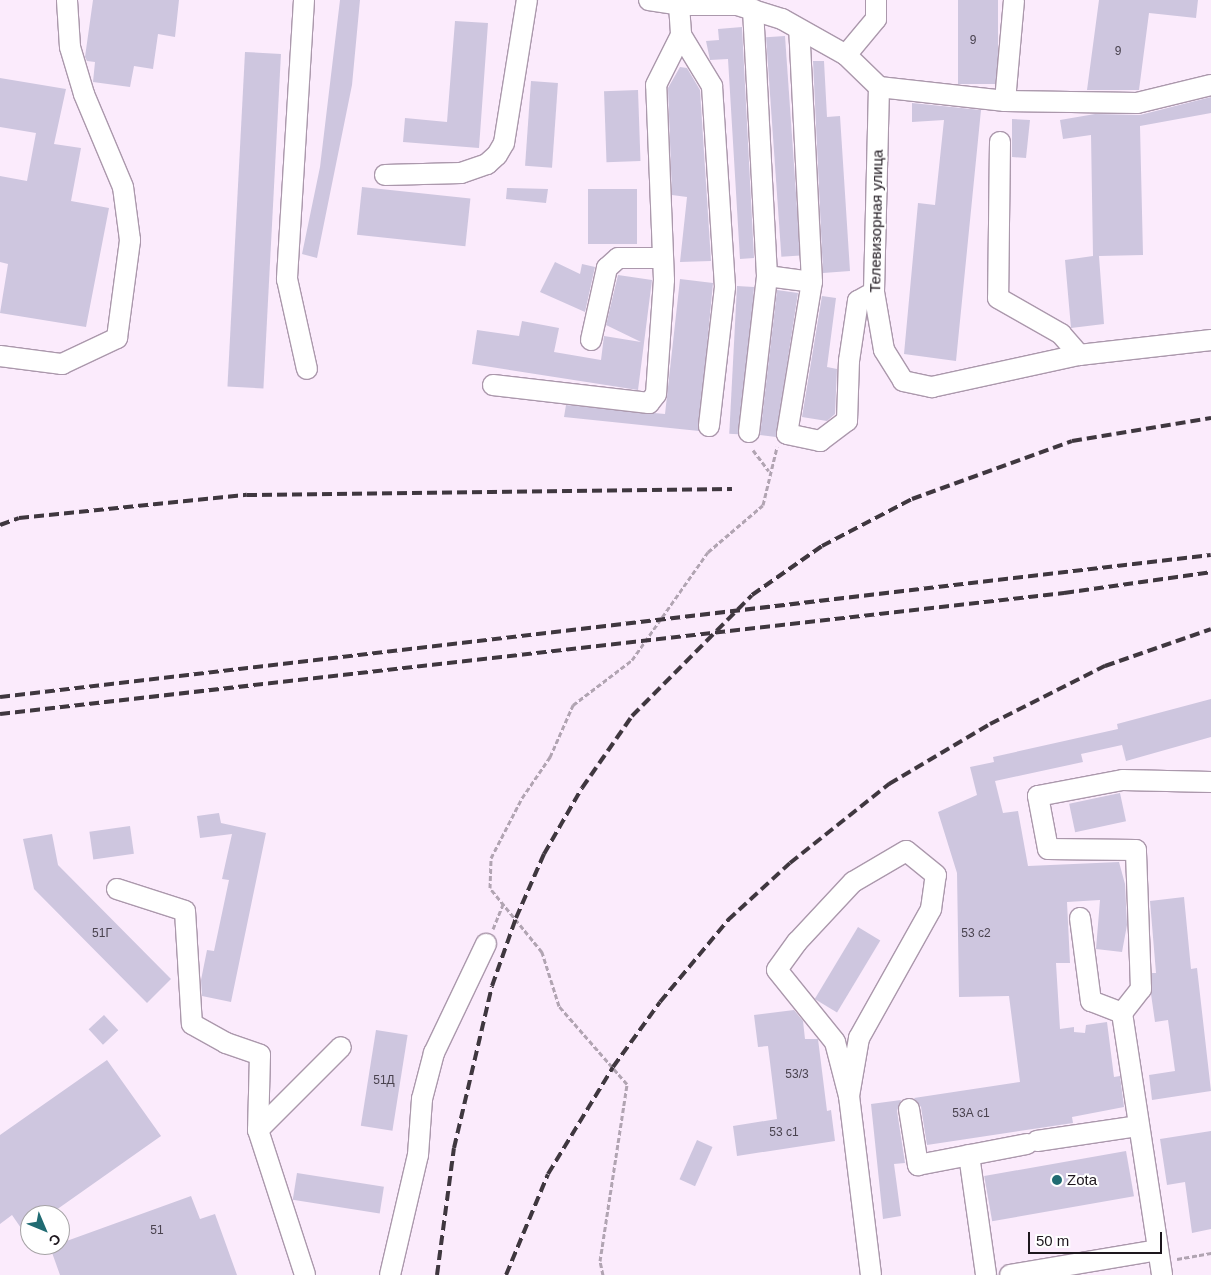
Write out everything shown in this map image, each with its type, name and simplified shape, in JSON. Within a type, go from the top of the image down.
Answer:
[{"type":"lane","points":[[0,356],[62,364],[117,338],[130,240],[123,187],[84,94],[70,47],[67,0]]},
{"type":"lane","points":[[304,0],[287,279],[308,369]]},
{"type":"lane","points":[[385,175],[461,173],[487,164],[497,155],[504,142],[527,0]]},
{"type":"lane","points":[[649,0],[679,5],[744,4],[799,29],[846,56],[879,87],[1005,101],[1137,102],[1211,85]]},
{"type":"lane","points":[[846,56],[876,19],[876,0]]},
{"type":"lane","points":[[1005,101],[1014,0]]},
{"type":"lane","points":[[744,4],[767,276],[749,432]]},
{"type":"lane","points":[[679,5],[682,35],[712,86],[716,135],[725,286],[709,426]]},
{"type":"lane","points":[[799,29],[812,282],[787,434],[820,441],[847,421],[849,361],[858,301],[874,292]]},
{"type":"lane","points":[[493,385],[649,403],[656,394],[664,280],[661,258],[656,85],[682,35]]},
{"type":"lane","name":"Телевизорная улица","points":[[879,87],[874,292],[884,350],[903,381],[932,387],[1079,355],[1211,340]]},
{"type":"lane","points":[[1000,142],[998,298],[1061,334],[1079,355]]},
{"type":"lane","points":[[591,340],[607,268],[618,258],[661,258]]},
{"type":"lane","points":[[767,276],[812,282]]},
{"type":"lane","points":[[1162,1275],[1122,1013],[1140,989],[1136,850],[1048,848],[1038,796],[1123,780],[1211,782]]},
{"type":"lane","points":[[849,1096],[859,1038],[931,909],[936,875],[906,851],[853,882],[797,942],[778,970],[835,1042],[849,1096],[871,1275]]},
{"type":"lane","points":[[117,889],[185,910],[192,1024],[226,1043],[260,1055],[258,1130],[305,1275]]},
{"type":"lane","points":[[1080,918],[1091,1001],[1122,1013]]},
{"type":"lane","points":[[390,1275],[416,1165],[422,1099],[434,1053],[486,944]]},
{"type":"lane","points":[[258,1130],[341,1047]]},
{"type":"lane","points":[[909,1108],[918,1165],[1032,1142],[1139,1126]]},
{"type":"lane","points":[[969,1155],[986,1275]]},
{"type":"lane","points":[[1010,1275],[1158,1250]]},
{"type":"path","points":[[749,432],[753,450],[769,472]]},
{"type":"path","points":[[603,1275],[600,1260],[627,1084],[559,1006],[542,952],[490,888],[491,858],[522,798],[550,758],[573,705],[632,660],[708,552],[763,505],[773,451],[787,434]]},
{"type":"path","points":[[486,944],[503,904]]},
{"type":"building","points":[[93,0],[179,0],[175,37],[158,34],[153,69],[134,66],[130,87],[93,82],[95,62],[87,61],[85,57]]},
{"type":"building","points":[[340,0],[360,0],[352,85],[317,258],[302,254],[320,167]]},
{"type":"building","points":[[958,0],[998,0],[998,84],[958,84]]},
{"type":"building","points":[[1099,0],[1198,0],[1196,18],[1149,13],[1139,90],[1087,90]]},
{"type":"building","points":[[455,21],[488,23],[479,148],[403,142],[405,118],[447,122]]},
{"type":"building","points":[[742,27],[754,258],[740,259],[728,59],[710,60],[706,41],[719,40],[718,29]]},
{"type":"building","points":[[785,36],[800,255],[781,257],[766,37]]},
{"type":"building","points":[[245,52],[281,54],[263,388],[227,387]]},
{"type":"building","points":[[813,61],[824,61],[827,117],[840,116],[850,271],[823,273]]},
{"type":"building","points":[[680,67],[687,68],[700,90],[711,261],[680,262],[687,197],[672,195],[668,88]]},
{"type":"building","points":[[0,78],[66,89],[54,144],[81,148],[71,201],[109,208],[86,327],[0,313],[8,264],[0,262],[0,176],[27,181],[36,133],[0,127]]},
{"type":"building","points":[[531,81],[558,83],[552,168],[525,166]]},
{"type":"building","points":[[638,90],[640,161],[606,162],[604,91]]},
{"type":"building","points":[[1211,97],[1211,113],[1140,126],[1143,255],[1099,256],[1104,324],[1071,328],[1065,260],[1093,256],[1091,135],[1063,139],[1060,120],[1095,114],[1140,115]]},
{"type":"building","points":[[912,103],[981,110],[956,361],[904,354],[918,203],[935,205],[944,120],[912,122]]},
{"type":"building","points":[[1012,119],[1030,120],[1026,158],[1012,157]]},
{"type":"building","points":[[362,187],[470,198],[465,246],[357,235]]},
{"type":"building","points":[[507,188],[548,189],[546,203],[506,199]]},
{"type":"building","points":[[588,189],[637,189],[637,244],[588,244]]},
{"type":"building","points":[[555,262],[580,274],[582,264],[595,267],[585,312],[540,292]]},
{"type":"building","points":[[618,275],[652,280],[638,390],[472,364],[477,330],[519,336],[522,321],[559,328],[554,352],[601,360],[604,336],[641,342],[606,325]]},
{"type":"building","points":[[680,279],[713,283],[699,431],[564,417],[566,405],[665,414]]},
{"type":"building","points":[[737,286],[754,287],[746,435],[729,434]]},
{"type":"building","points":[[777,290],[798,293],[776,437],[760,435]]},
{"type":"building","points":[[822,296],[836,298],[827,367],[837,369],[835,414],[827,421],[802,417]]},
{"type":"building","points":[[1211,699],[1211,737],[1126,761],[1122,745],[1081,754],[1083,762],[995,781],[1003,813],[1018,811],[1028,866],[1119,862],[1125,884],[1127,925],[1122,952],[1096,949],[1100,900],[1067,902],[1070,963],[1056,963],[1060,1029],[1074,1027],[1074,1032],[1085,1033],[1086,1025],[1107,1022],[1114,1077],[1120,1076],[1124,1107],[1072,1117],[1073,1123],[927,1145],[921,1107],[914,1098],[1020,1082],[1009,996],[959,997],[957,873],[938,812],[977,795],[970,767],[994,762],[993,757],[1118,729],[1117,724]]},
{"type":"building","points":[[1120,793],[1126,821],[1075,832],[1069,804]]},
{"type":"building","points":[[219,813],[221,823],[266,833],[231,1002],[202,996],[201,980],[207,950],[214,951],[229,880],[222,879],[232,834],[200,838],[197,816]]},
{"type":"building","points":[[130,826],[134,854],[93,859],[89,832]]},
{"type":"building","points":[[52,834],[58,865],[171,979],[147,1003],[34,889],[23,839]]},
{"type":"building","points":[[1184,897],[1191,969],[1197,968],[1211,1091],[1152,1100],[1149,1075],[1175,1071],[1168,1020],[1155,1022],[1151,994],[1152,973],[1156,973],[1150,901]]},
{"type":"building","points":[[858,927],[880,940],[837,1012],[815,999]]},
{"type":"building","points":[[794,1010],[803,1021],[805,1039],[818,1039],[827,1111],[831,1110],[835,1141],[737,1156],[733,1126],[777,1119],[768,1046],[758,1047],[754,1015]]},
{"type":"building","points":[[104,1015],[118,1030],[103,1045],[89,1029]]},
{"type":"building","points":[[376,1030],[408,1035],[392,1131],[361,1126]]},
{"type":"building","points":[[107,1060],[161,1136],[63,1205],[20,1205],[20,1227],[12,1215],[0,1224],[0,1135]]},
{"type":"building","points":[[901,1100],[897,1111],[905,1163],[894,1164],[901,1216],[883,1219],[871,1104]]},
{"type":"building","points":[[1211,1131],[1211,1229],[1192,1233],[1185,1182],[1167,1185],[1160,1139]]},
{"type":"building","points":[[697,1140],[713,1147],[695,1186],[680,1179]]},
{"type":"building","points":[[1126,1151],[1134,1196],[992,1221],[984,1176]]},
{"type":"building","points":[[297,1173],[384,1187],[380,1213],[293,1200]]},
{"type":"building","points":[[191,1196],[200,1219],[215,1214],[237,1275],[60,1275],[53,1255],[70,1255],[70,1240]]},
{"type":"railway","points":[[437,1275],[454,1148],[492,986],[516,918],[544,854],[582,788],[632,716],[752,595],[822,546],[912,499],[1072,441],[1211,418]]},
{"type":"railway","points":[[0,525],[19,518],[247,495],[732,489]]},
{"type":"railway","points":[[0,697],[1211,555]]},
{"type":"railway","points":[[0,714],[1064,593],[1211,572]]},
{"type":"railway","points":[[506,1275],[548,1174],[613,1067],[660,1002],[728,920],[790,863],[889,784],[990,724],[1105,666],[1211,629]]},
{"type":"place","name":"Zota","points":[[1057,1180]]}]
